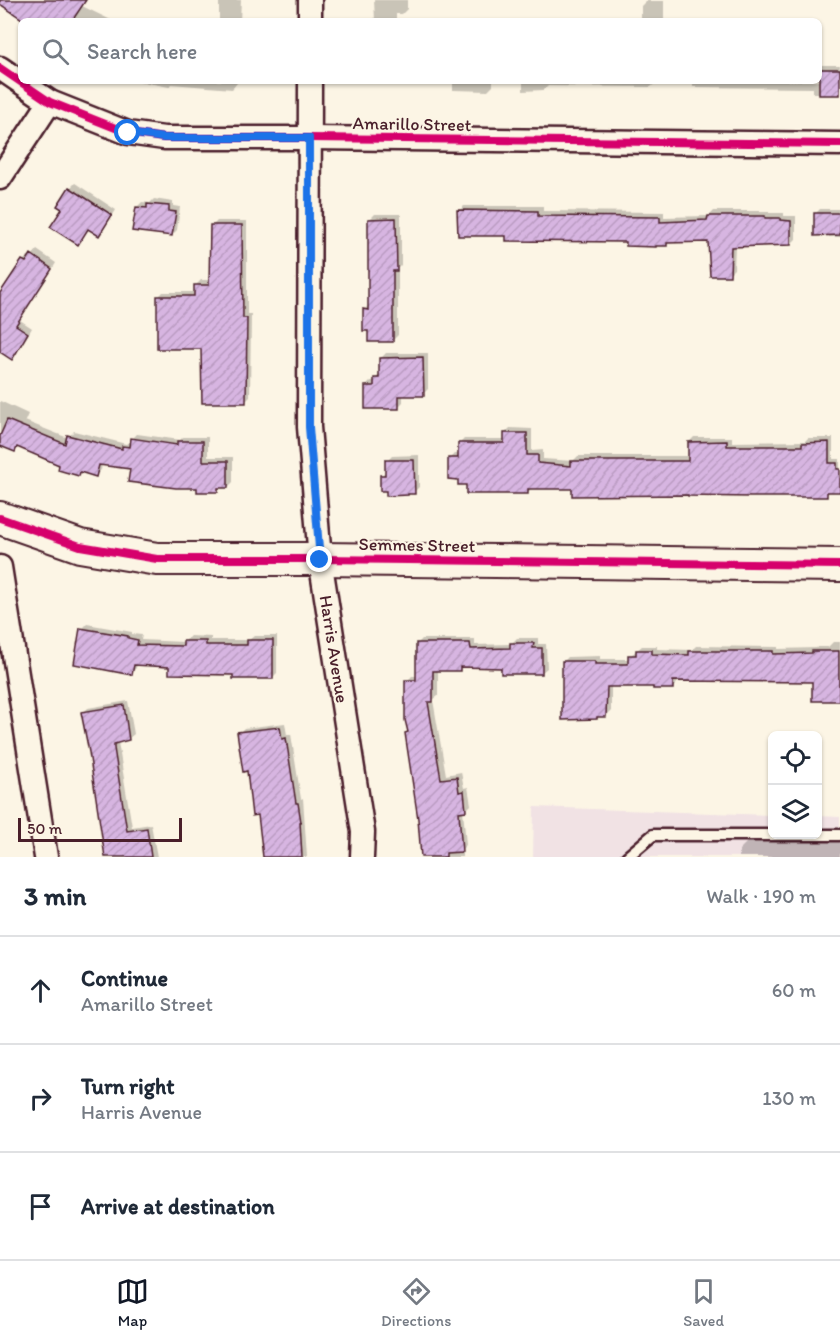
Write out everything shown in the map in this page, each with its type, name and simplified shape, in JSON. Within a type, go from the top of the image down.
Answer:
[{"type":"main road","name":"Semmes Street","points":[[0,518],[80,546],[157,559],[840,565]]},
{"type":"street","points":[[310,0],[310,18]]},
{"type":"street","name":"Amarillo Street","points":[[0,68],[18,80]]},
{"type":"street","name":"Amarillo Street","points":[[24,84],[50,102],[128,133],[164,138],[840,144]]},
{"type":"street","name":"Harris Avenue","points":[[309,84],[309,427],[320,560],[363,832],[362,857]]},
{"type":"street","points":[[0,178],[50,102]]},
{"type":"street","points":[[0,567],[46,857]]},
{"type":"lane","points":[[627,857],[653,835],[840,835]]},
{"type":"shaded area","points":[[534,807],[768,815],[768,839],[822,839],[822,816],[840,817],[840,857],[533,857]]},
{"type":"building","points":[[0,0],[86,0],[74,18],[21,18],[0,4]]},
{"type":"building","points":[[822,69],[840,69],[840,95],[819,95]]},
{"type":"building","points":[[69,187],[112,215],[99,236],[88,229],[78,245],[50,227],[62,209],[57,206]]},
{"type":"building","points":[[147,204],[169,206],[169,211],[176,212],[172,236],[132,231],[136,207],[147,208]]},
{"type":"building","points":[[457,210],[538,211],[538,216],[660,217],[660,222],[707,220],[708,216],[765,216],[765,218],[791,221],[791,245],[731,247],[730,276],[710,276],[708,242],[667,243],[667,246],[656,247],[626,246],[626,242],[506,241],[506,236],[458,236]]},
{"type":"building","points":[[814,213],[840,213],[840,235],[814,236]]},
{"type":"building","points":[[396,218],[397,271],[393,271],[393,342],[368,342],[368,331],[363,331],[363,309],[368,310],[368,219]]},
{"type":"building","points":[[210,225],[242,225],[243,318],[247,318],[246,403],[202,403],[201,349],[157,349],[157,296],[194,296],[194,285],[209,285]]},
{"type":"building","points":[[31,254],[52,269],[16,325],[28,333],[12,360],[0,352],[0,293],[22,260],[26,262]]},
{"type":"building","points":[[423,357],[424,396],[399,396],[399,409],[365,409],[365,386],[374,386],[374,378],[379,378],[379,358]]},
{"type":"building","points":[[7,420],[65,444],[67,435],[122,449],[122,446],[130,447],[131,438],[177,445],[177,441],[203,441],[203,461],[228,461],[228,488],[218,488],[218,492],[197,492],[197,488],[176,488],[128,482],[130,469],[99,465],[96,477],[80,472],[79,476],[58,470],[59,465],[17,447],[15,452],[0,446],[0,436]]},
{"type":"building","points":[[504,433],[527,433],[527,455],[538,455],[538,463],[571,466],[571,461],[688,461],[688,442],[727,441],[727,446],[802,446],[802,443],[829,442],[829,463],[837,463],[837,469],[840,469],[840,492],[827,492],[827,497],[572,496],[572,489],[528,489],[528,494],[466,494],[466,485],[458,485],[458,480],[448,479],[448,458],[458,458],[458,443],[504,443]]},
{"type":"building","points":[[385,460],[414,460],[415,494],[386,496],[386,491],[380,491],[380,475],[385,475]]},
{"type":"building","points":[[80,628],[128,636],[128,638],[138,640],[137,645],[183,646],[183,641],[206,641],[206,645],[247,645],[247,640],[273,640],[273,679],[233,679],[233,675],[169,674],[169,667],[134,665],[132,675],[74,664]]},
{"type":"building","points":[[416,643],[470,643],[471,649],[510,648],[510,643],[534,643],[533,648],[542,648],[542,674],[501,674],[501,668],[460,667],[460,671],[433,671],[433,702],[428,702],[441,779],[457,777],[459,792],[464,791],[466,811],[459,812],[462,852],[446,853],[446,857],[421,857],[418,819],[405,733],[408,732],[405,720],[405,680],[416,680]]},
{"type":"building","points":[[636,650],[652,650],[652,654],[689,655],[689,651],[773,651],[773,654],[839,651],[839,701],[812,701],[812,682],[673,681],[673,689],[607,687],[606,717],[562,720],[562,661],[628,664],[628,655],[636,655]]},
{"type":"building","points":[[124,705],[129,740],[114,744],[114,748],[127,831],[147,828],[151,857],[105,857],[81,712]]},
{"type":"building","points":[[280,727],[282,739],[286,738],[296,803],[298,803],[302,857],[263,857],[258,815],[252,816],[247,771],[243,772],[237,732]]},
{"type":"cycle path","points":[[0,68],[18,80]]},
{"type":"cycle path","points":[[24,84],[50,102],[128,133],[164,138],[840,144]]},
{"type":"cycle path","points":[[0,518],[80,546],[157,559],[840,565]]},
{"type":"route","points":[[128,133],[164,138],[309,138],[309,427],[320,560]]}]
